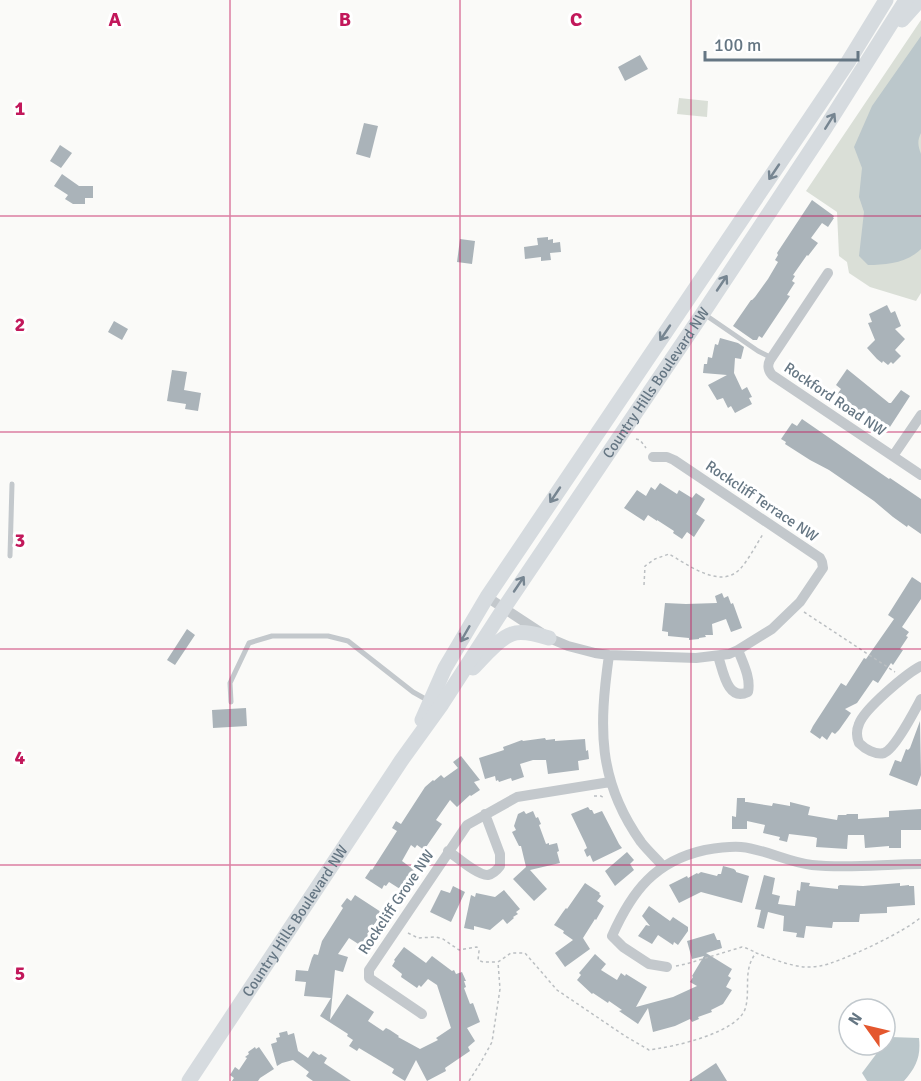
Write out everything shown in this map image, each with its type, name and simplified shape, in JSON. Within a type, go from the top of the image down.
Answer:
[{"type":"main road","name":"Country Hills Boulevard NW","points":[[441,700],[445,668],[487,597],[848,62],[886,0]]},
{"type":"main road","name":"Country Hills Boulevard NW","points":[[189,1081],[441,700],[703,313],[824,130],[906,0]]},
{"type":"main road","points":[[867,62],[920,0]]},
{"type":"main road","points":[[441,700],[494,646],[513,633],[534,634],[549,638]]},
{"type":"street","name":"Rockford Road NW","points":[[828,273],[769,362],[768,370],[772,375],[921,475]]},
{"type":"street","points":[[893,456],[921,415]]},
{"type":"street","name":"Rockcliff Terrace NW","points":[[487,597],[549,638],[568,646],[609,655],[696,658],[718,656],[738,650],[772,629],[796,606],[819,574],[823,568],[820,558],[674,460],[653,457]]},
{"type":"street","points":[[718,656],[730,689],[742,695],[748,692],[749,686],[738,650]]},
{"type":"street","points":[[609,655],[603,727],[606,765],[610,782],[630,824],[642,843],[663,866]]},
{"type":"street","points":[[921,662],[921,666],[903,678],[860,721],[856,733],[859,743],[873,752],[886,752],[898,738],[921,699]]},
{"type":"street","name":"Rockcliff Grove NW","points":[[422,1014],[369,978],[369,970],[467,825],[517,797],[610,782]]},
{"type":"street","name":"Rockcliff Grove NW","points":[[448,851],[480,874],[488,875],[496,872],[500,866],[500,854],[485,814]]},
{"type":"street","points":[[667,967],[649,964],[623,947],[612,936],[620,918],[650,876],[663,866],[689,854],[722,847],[740,847],[828,867],[921,864]]},
{"type":"lane","points":[[703,313],[772,358]]},
{"type":"lane","points":[[10,556],[12,484]]},
{"type":"lane","points":[[231,702],[230,683],[249,643],[272,636],[328,636],[348,641],[413,692],[441,700]]},
{"type":"path","points":[[636,439],[640,440],[653,457]]},
{"type":"path","points":[[644,585],[645,566],[669,554],[716,578],[734,574],[740,569],[769,524]]},
{"type":"path","points":[[796,606],[903,678]]},
{"type":"path","points":[[667,967],[686,964],[742,947],[796,966],[819,966],[874,944],[921,917]]},
{"type":"path","points":[[398,928],[418,938],[442,939],[459,950],[477,947],[478,960],[483,962],[498,962],[511,953],[525,953],[557,990],[649,1050],[704,1038],[722,1030],[743,1014],[746,1006],[747,973],[751,958],[756,953]]},
{"type":"path","points":[[469,1081],[492,1042],[500,989],[498,962]]},
{"type":"shaded area","points":[[921,20],[921,293],[916,301],[870,287],[849,273],[847,262],[839,256],[837,212],[806,191]]},
{"type":"shaded area","points":[[921,36],[921,133],[918,144],[921,154],[921,249],[903,260],[889,264],[868,265],[859,256],[864,212],[859,197],[862,168],[854,147],[872,106]]},
{"type":"shaded area","points":[[679,98],[708,101],[707,117],[677,114]]},
{"type":"shaded area","points":[[897,1037],[919,1038],[919,1051],[915,1066],[904,1081],[867,1081],[862,1073],[874,1057],[897,1057]]},
{"type":"building","points":[[640,55],[648,69],[625,81],[618,67]]},
{"type":"building","points":[[364,123],[378,126],[370,158],[356,154]]},
{"type":"building","points":[[60,145],[72,153],[61,168],[50,161]]},
{"type":"building","points":[[62,174],[79,186],[93,186],[93,198],[85,198],[85,204],[73,204],[65,199],[68,195],[54,186]]},
{"type":"building","points":[[812,200],[834,218],[828,227],[822,223],[811,238],[818,243],[793,275],[795,276],[792,281],[795,283],[787,295],[790,296],[762,338],[759,336],[757,340],[753,340],[733,326],[768,279],[778,262],[775,260],[777,253]]},
{"type":"building","points":[[548,237],[548,240],[553,239],[553,243],[560,242],[561,252],[550,253],[551,260],[541,261],[541,257],[525,259],[524,247],[538,245],[537,238]]},
{"type":"building","points":[[460,239],[475,241],[472,264],[457,262]]},
{"type":"building","points":[[887,305],[891,313],[895,311],[901,326],[895,329],[905,339],[895,350],[901,356],[893,364],[891,362],[888,365],[877,359],[867,348],[875,340],[868,323],[872,322],[869,314]]},
{"type":"building","points":[[114,321],[128,329],[122,340],[108,332]]},
{"type":"building","points":[[720,338],[744,347],[741,359],[735,358],[734,373],[742,390],[747,387],[752,397],[749,398],[752,404],[735,413],[731,406],[728,408],[723,398],[717,400],[708,385],[727,375],[703,373],[704,364],[707,364],[708,357],[712,358],[715,344],[718,345]]},
{"type":"building","points":[[847,369],[889,403],[901,390],[910,396],[888,430],[860,410],[855,411],[836,396],[841,389],[836,385]]},
{"type":"building","points":[[172,370],[187,372],[184,390],[201,393],[198,411],[185,409],[186,404],[167,401]]},
{"type":"building","points":[[802,419],[921,499],[921,534],[908,525],[907,527],[829,470],[785,444],[786,442],[781,439],[792,423],[797,426]]},
{"type":"building","points":[[660,483],[677,494],[679,490],[692,498],[696,493],[705,499],[696,514],[705,520],[694,537],[687,532],[682,539],[673,533],[674,531],[648,515],[644,521],[624,508],[637,490],[646,496],[651,487],[655,490]]},
{"type":"building","points":[[912,577],[921,583],[921,599],[902,627],[909,632],[900,649],[903,650],[878,683],[873,680],[857,703],[845,709],[851,713],[839,730],[835,734],[832,732],[827,740],[822,736],[820,739],[810,732],[813,726],[841,683],[846,686],[894,619],[888,615]]},
{"type":"building","points":[[722,593],[724,598],[728,596],[731,604],[733,603],[742,628],[731,632],[726,619],[712,624],[713,635],[689,640],[689,638],[668,636],[668,632],[662,631],[665,603],[717,603],[715,596]]},
{"type":"building","points":[[187,629],[195,635],[175,665],[167,660]]},
{"type":"building","points":[[246,708],[247,726],[213,728],[212,710]]},
{"type":"building","points":[[920,721],[921,775],[917,786],[889,775],[895,760],[901,762],[906,749],[910,748]]},
{"type":"building","points":[[545,738],[546,740],[555,739],[555,741],[585,739],[589,759],[578,761],[579,770],[548,774],[546,760],[533,760],[520,764],[524,777],[499,782],[496,781],[495,776],[485,779],[479,758],[504,750],[503,747],[522,740]]},
{"type":"building","points":[[461,756],[480,780],[474,782],[480,790],[470,795],[457,807],[450,800],[436,820],[442,824],[424,850],[417,845],[415,848],[411,845],[402,861],[414,870],[400,889],[389,882],[382,889],[365,878],[397,831],[392,828],[396,821],[401,824],[425,787],[433,780],[441,775],[444,778],[458,768],[453,762]]},
{"type":"building","points":[[737,798],[745,798],[745,802],[772,806],[773,803],[790,806],[790,802],[810,807],[808,815],[837,820],[838,815],[858,814],[858,819],[889,817],[889,811],[921,809],[921,830],[901,830],[901,848],[889,848],[889,846],[865,848],[864,835],[848,835],[847,849],[816,847],[817,838],[789,834],[787,842],[779,840],[780,837],[763,833],[765,825],[747,821],[747,829],[732,829],[732,816],[736,817]]},
{"type":"building","points":[[588,807],[594,814],[602,811],[622,848],[593,862],[590,855],[587,857],[584,850],[587,848],[571,814]]},
{"type":"building","points":[[524,811],[526,814],[533,811],[541,824],[539,825],[546,844],[557,843],[559,851],[557,852],[560,863],[530,870],[547,889],[534,901],[513,879],[526,867],[521,846],[512,832],[516,830],[514,826],[518,814]]},
{"type":"building","points":[[627,852],[634,860],[630,864],[634,870],[615,886],[605,871]]},
{"type":"building","points":[[723,866],[749,876],[742,903],[701,892],[679,903],[669,885],[701,872],[717,876],[721,874]]},
{"type":"building","points":[[764,875],[775,878],[772,894],[780,896],[778,904],[795,906],[797,890],[800,891],[801,882],[810,883],[809,886],[838,889],[840,885],[900,883],[900,886],[914,886],[915,905],[887,907],[887,913],[860,914],[859,922],[833,922],[832,928],[806,926],[804,938],[796,937],[797,933],[783,931],[784,916],[768,912],[764,929],[757,927],[761,910],[755,909]]},
{"type":"building","points":[[585,883],[600,893],[601,896],[597,901],[604,906],[583,938],[590,949],[565,967],[555,953],[573,940],[554,925]]},
{"type":"building","points":[[453,886],[465,892],[451,922],[430,912],[441,890],[450,893]]},
{"type":"building","points":[[504,890],[520,909],[514,918],[507,924],[503,919],[490,930],[474,926],[474,930],[464,928],[471,895],[475,897],[476,893],[495,897]]},
{"type":"building","points":[[355,895],[381,912],[367,934],[370,936],[363,947],[349,938],[338,954],[348,957],[343,972],[335,970],[330,1020],[347,994],[374,1012],[368,1021],[383,1031],[386,1028],[390,1030],[420,1049],[438,1040],[436,1038],[451,1028],[437,985],[428,979],[417,988],[401,977],[402,974],[392,966],[394,960],[404,947],[426,963],[432,956],[452,971],[454,970],[456,974],[462,972],[466,981],[464,981],[466,987],[464,988],[480,1022],[467,1028],[475,1041],[468,1047],[470,1051],[445,1068],[446,1071],[427,1081],[416,1060],[405,1081],[392,1073],[394,1069],[359,1048],[357,1051],[349,1046],[353,1040],[347,1036],[348,1034],[320,1016],[331,998],[304,996],[306,982],[295,981],[296,970],[308,971],[314,954],[318,955],[322,941],[343,908],[341,906],[347,898],[351,901]]},
{"type":"building","points":[[649,906],[670,921],[673,917],[688,927],[688,931],[678,945],[674,942],[673,945],[658,935],[652,944],[638,936],[646,925],[650,926],[642,916]]},
{"type":"building","points":[[714,933],[717,940],[720,940],[722,948],[706,953],[732,969],[728,976],[731,978],[726,987],[732,990],[723,1004],[692,1022],[690,1019],[653,1032],[648,1008],[638,1024],[609,1001],[608,1003],[592,994],[577,980],[581,975],[579,973],[595,954],[606,964],[601,970],[617,980],[621,973],[625,976],[626,974],[647,987],[636,1007],[673,997],[697,986],[690,982],[704,956],[692,959],[687,941]]},
{"type":"building","points":[[287,1031],[288,1035],[294,1033],[298,1051],[308,1058],[313,1051],[321,1054],[327,1058],[324,1063],[351,1081],[313,1081],[306,1076],[309,1072],[293,1060],[277,1066],[271,1044],[277,1042],[276,1038],[280,1037],[279,1033]]},
{"type":"building","points":[[255,1047],[256,1049],[259,1047],[274,1069],[258,1081],[232,1081],[234,1078],[230,1075],[235,1067],[239,1070],[248,1052]]},
{"type":"building","points":[[716,1063],[727,1081],[689,1081]]}]
